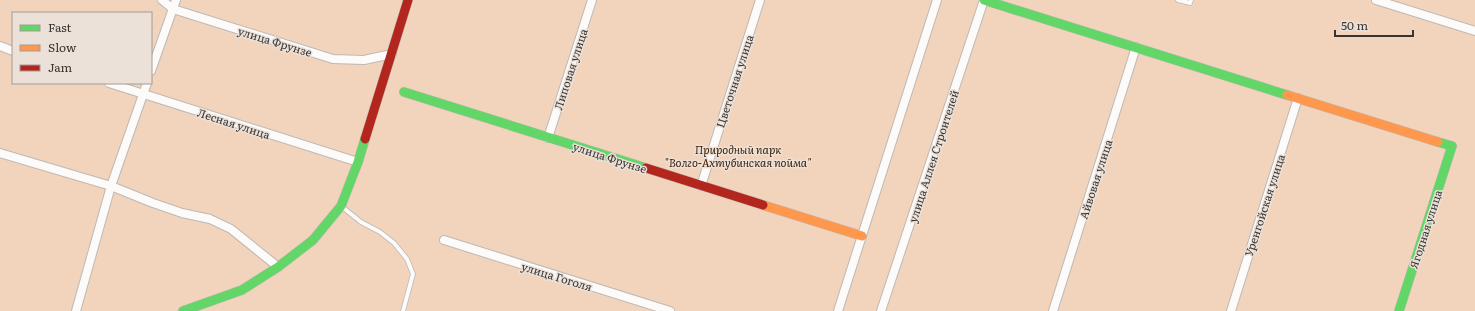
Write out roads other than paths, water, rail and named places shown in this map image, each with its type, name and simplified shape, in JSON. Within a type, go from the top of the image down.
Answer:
[{"type":"street","name":"улица Фрунзе","points":[[162,0],[173,9],[333,59],[364,60],[392,54]]},
{"type":"street","points":[[152,68],[176,0]]},
{"type":"street","points":[[183,311],[242,290],[278,267],[314,240],[341,206],[358,162],[408,0]]},
{"type":"street","name":"Липовая улица","points":[[548,138],[592,0]]},
{"type":"street","name":"Цветочная улица","points":[[701,186],[760,0]]},
{"type":"street","points":[[838,311],[937,0]]},
{"type":"street","points":[[984,0],[1298,98]]},
{"type":"street","name":"улица Аллея Строителей","points":[[881,311],[984,0]]},
{"type":"street","points":[[1376,0],[1475,31]]},
{"type":"street","points":[[0,46],[12,51]]},
{"type":"street","name":"Айвовая улица","points":[[1053,311],[1136,48]]},
{"type":"street","name":"Лесная улица","points":[[112,84],[358,162]]},
{"type":"street","points":[[76,311],[111,186],[147,84]]},
{"type":"street","name":"улица Фрунзе","points":[[404,92],[862,236]]},
{"type":"street","name":"Ягодная улица","points":[[1298,98],[1452,146],[1400,311]]},
{"type":"street","name":"Уренгойская улица","points":[[1231,311],[1298,98]]},
{"type":"street","points":[[0,153],[111,186],[182,213],[210,219],[231,229],[278,267]]},
{"type":"street","name":"улица Гоголя","points":[[444,240],[670,311]]},
{"type":"lane","points":[[1178,0],[1190,3],[1191,0]]},
{"type":"lane","points":[[341,206],[361,222],[380,232],[394,243],[407,259],[414,274],[402,311]]},
{"type":"park label","name":"Природный парк \"Волго-Ахтубинская пойма\"","points":[[738,155]]}]
